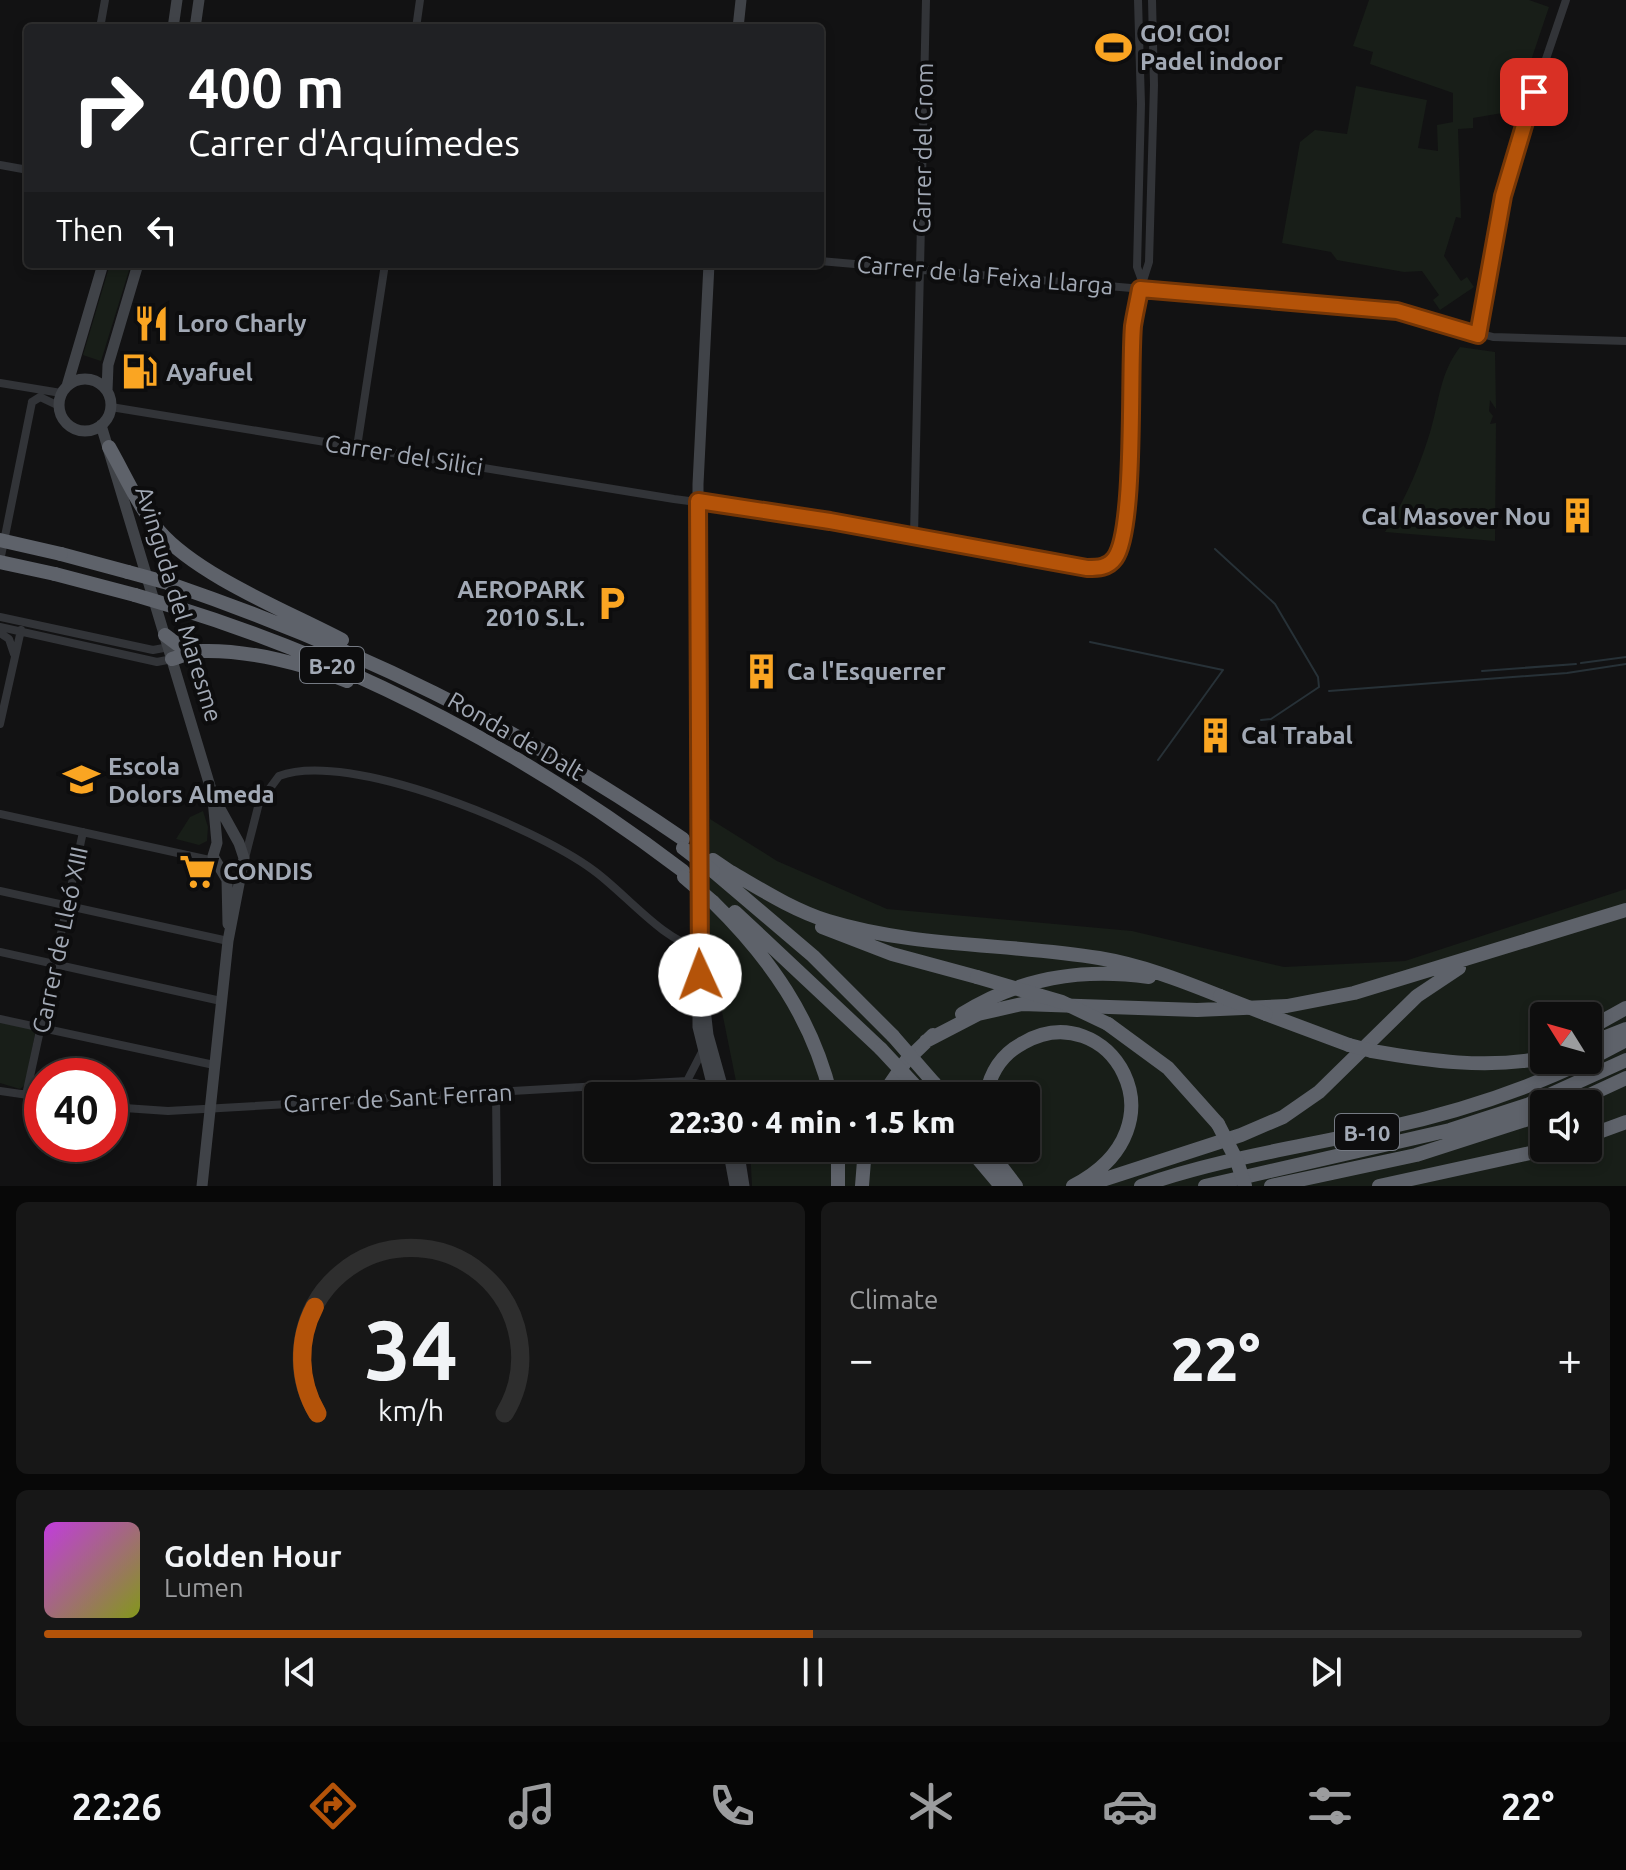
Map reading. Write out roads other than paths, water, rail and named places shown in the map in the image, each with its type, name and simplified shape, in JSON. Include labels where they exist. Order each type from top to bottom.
[{"type":"highway","points":[[109,447],[145,512],[183,553],[413,679]]},
{"type":"highway","name":"Ronda de Dalt","points":[[0,540],[168,583],[242,609],[413,679],[511,731],[611,794],[713,865]]},
{"type":"highway","name":"Ronda de Dalt","points":[[0,562],[175,607],[314,657],[482,739],[636,836],[796,966],[918,1082]]},
{"type":"highway","points":[[169,647],[287,663],[325,673],[482,739]]},
{"type":"highway","points":[[169,647],[201,650]]},
{"type":"highway","points":[[713,865],[791,906],[843,925],[912,938],[1101,958],[1153,970],[1372,1051],[1472,1063],[1530,1059]]},
{"type":"highway","name":"B-20","points":[[713,865],[813,956],[893,1036],[922,1082]]},
{"type":"highway","points":[[731,872],[789,910],[851,940],[1037,992],[1108,1024],[1168,1068],[1218,1124],[1237,1161],[1245,1186]]},
{"type":"highway","points":[[713,898],[754,945],[792,997],[813,1038],[827,1082]]},
{"type":"highway","points":[[926,1041],[978,1014],[1022,1004],[1197,1010],[1287,1006],[1354,993],[1626,910]]},
{"type":"highway","points":[[1084,1186],[1241,1135],[1283,1117],[1319,1092],[1417,996],[1456,970],[1515,945]]},
{"type":"highway","points":[[892,1082],[906,1061],[949,1023],[998,994],[1059,975],[1125,974],[1199,988]]},
{"type":"highway","points":[[1602,1021],[1626,1008]]},
{"type":"highway","points":[[1602,1038],[1626,1029]]},
{"type":"highway","points":[[991,1082],[995,1069],[1014,1048],[1028,1040],[1051,1034],[1075,1035],[1111,1055],[1131,1089],[1129,1130],[1106,1164],[1073,1186]]},
{"type":"highway","name":"B-10","points":[[1602,1053],[1626,1040]]},
{"type":"highway","points":[[1472,1063],[1530,1051]]},
{"type":"highway","name":"B-10","points":[[1205,1186],[1450,1130],[1527,1105],[1626,1060]]},
{"type":"highway","name":"B-10","points":[[1141,1186],[1263,1152],[1443,1113],[1555,1074]]},
{"type":"highway","points":[[1600,1090],[1626,1078]]},
{"type":"highway","points":[[1271,1186],[1452,1146],[1530,1119]]},
{"type":"highway","points":[[1602,1131],[1626,1122]]},
{"type":"highway","points":[[1379,1186],[1530,1153]]},
{"type":"highway","points":[[838,1162],[838,1186]]},
{"type":"highway","points":[[862,1186],[864,1162]]},
{"type":"highway","points":[[981,1162],[1001,1186]]},
{"type":"highway","points":[[998,1162],[1016,1186]]},
{"type":"highway","points":[[1007,1162],[1024,1186]]},
{"type":"main road","points":[[174,24],[177,0]]},
{"type":"main road","points":[[196,24],[199,0]]},
{"type":"main road","points":[[738,24],[741,0]]},
{"type":"main road","points":[[102,268],[59,406],[62,418],[74,429],[86,431],[101,425],[111,407],[107,391],[108,365],[137,268]]},
{"type":"main road","points":[[709,268],[698,501],[701,1001],[698,1027],[714,1082]]},
{"type":"main road","points":[[64,390],[88,379],[107,391]]},
{"type":"main road","name":"Avinguda del Maresme","points":[[101,425],[213,796]]},
{"type":"main road","points":[[202,1186],[228,941],[242,867],[242,849],[213,796]]},
{"type":"main road","points":[[213,796],[217,843],[214,861],[225,874],[228,941]]},
{"type":"main road","points":[[217,843],[233,836]]},
{"type":"main road","points":[[225,874],[233,875],[242,867]]},
{"type":"main road","points":[[701,1001],[716,1082]]},
{"type":"main road","points":[[731,1162],[735,1186]]},
{"type":"main road","points":[[740,1162],[744,1186]]},
{"type":"street","points":[[101,24],[105,0]]},
{"type":"street","points":[[417,24],[420,0]]},
{"type":"street","name":"Carrer del Crom","points":[[914,536],[926,0]]},
{"type":"street","points":[[1138,0],[1141,104],[1137,267],[1141,278]]},
{"type":"street","points":[[1140,289],[1141,278],[1149,262],[1152,0]]},
{"type":"street","points":[[1478,335],[1513,156],[1566,0]]},
{"type":"street","points":[[0,165],[24,169]]},
{"type":"street","name":"Carrer de la Feixa Llarga","points":[[824,261],[1397,311],[1478,335],[1529,340],[1626,341]]},
{"type":"street","points":[[357,447],[384,268]]},
{"type":"street","name":"Carrer del Silici","points":[[111,407],[1099,568],[1112,562],[1121,539],[1128,476],[1133,327],[1140,289]]},
{"type":"street","points":[[0,383],[64,390]]},
{"type":"street","points":[[20,387],[32,402]]},
{"type":"street","points":[[0,562],[32,402],[37,397],[47,398],[59,406]]},
{"type":"street","points":[[0,617],[153,650],[169,647]]},
{"type":"street","points":[[0,724],[23,622]]},
{"type":"street","points":[[0,630],[151,661],[169,647]]},
{"type":"street","points":[[0,630],[9,639],[15,655]]},
{"type":"street","points":[[242,867],[259,803],[272,782],[294,772],[367,778],[487,813],[560,849],[625,894],[675,941],[699,948]]},
{"type":"street","points":[[0,814],[214,861]]},
{"type":"street","points":[[233,836],[254,820]]},
{"type":"street","name":"Carrer de Lleó XIII","points":[[34,1058],[83,832]]},
{"type":"street","points":[[0,891],[228,941]]},
{"type":"street","points":[[0,952],[221,1001]]},
{"type":"street","points":[[0,1019],[214,1065]]},
{"type":"street","points":[[687,1081],[708,1035]]},
{"type":"street","name":"Carrer de Sant Ferran","points":[[128,1108],[168,1111],[690,1082]]},
{"type":"street","points":[[0,1091],[24,1095]]},
{"type":"street","points":[[496,1092],[497,1186]]},
{"type":"waterway","points":[[1215,549],[1275,604],[1318,677],[1319,687],[1271,719],[1261,720]]},
{"type":"waterway","points":[[1090,642],[1223,670],[1158,760]]},
{"type":"waterway","points":[[1581,663],[1626,657]]},
{"type":"waterway","points":[[1482,671],[1576,664]]},
{"type":"waterway","points":[[1329,691],[1567,673],[1626,664]]},
{"type":"place","name":"GO! GO! Padel indoor","points":[[1114,47]]},
{"type":"place","name":"Loro Charly","points":[[151,323]]},
{"type":"place","name":"Ayafuel","points":[[140,372]]},
{"type":"place","name":"Cal Masover Nou","points":[[1577,516]]},
{"type":"place","name":"AEROPARK 2010 S.L.","points":[[611,603]]},
{"type":"place","name":"Ca l'Esquerrer","points":[[761,671]]},
{"type":"place","name":"Cal Trabal","points":[[1215,735]]},
{"type":"place","name":"Escola Dolors Almeda","points":[[82,780]]},
{"type":"place","name":"CONDIS","points":[[197,871]]}]
